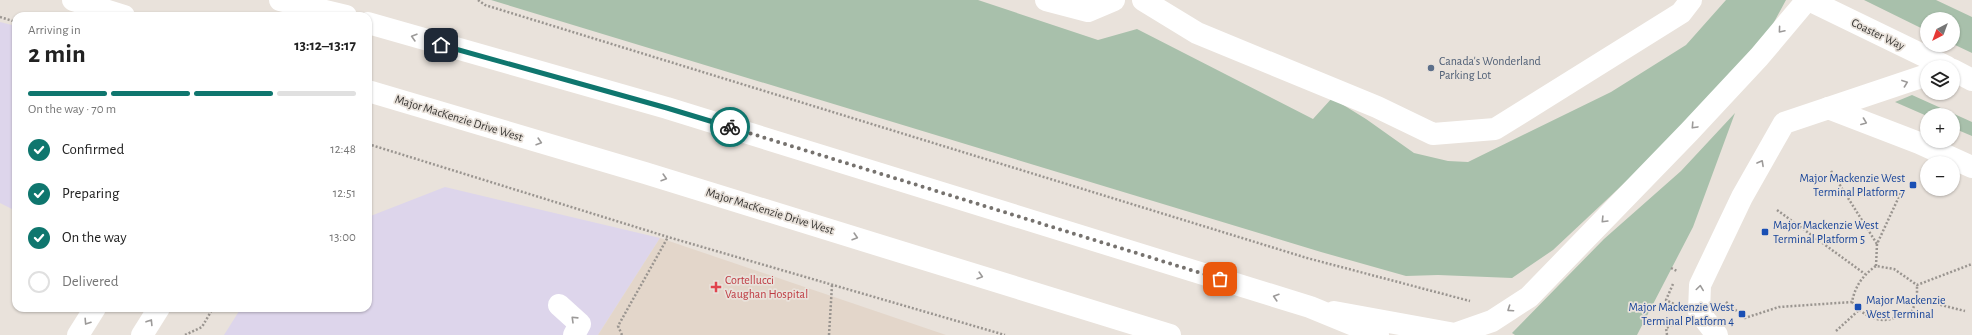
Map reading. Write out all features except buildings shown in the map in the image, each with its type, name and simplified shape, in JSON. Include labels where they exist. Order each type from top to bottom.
[{"type":"main road","points":[[73,0],[111,12]]},
{"type":"main road","points":[[1046,0],[1088,11],[1114,0]]},
{"type":"main road","points":[[1143,0],[1197,33],[1377,108],[1433,134],[1495,129],[1681,13],[1691,0]]},
{"type":"main road","points":[[1310,307],[1455,334],[1492,321],[1529,297],[1689,132],[1759,57],[1808,0]]},
{"type":"main road","name":"Coaster Way","points":[[1808,0],[1932,60]]},
{"type":"main road","points":[[283,4],[345,12]]},
{"type":"main road","points":[[372,24],[667,108],[1310,307],[1378,335]]},
{"type":"main road","points":[[1960,74],[1972,80]]},
{"type":"main road","points":[[1717,335],[1699,312],[1700,285],[1742,197],[1784,123],[1920,77]]},
{"type":"main road","name":"Major MacKenzie Drive West","points":[[372,92],[645,172],[1170,335]]},
{"type":"main road","points":[[1828,108],[1919,143],[1972,167]]},
{"type":"main road","points":[[559,304],[580,324],[574,335]]},
{"type":"main road","points":[[78,335],[93,312]]},
{"type":"main road","points":[[142,335],[156,312]]},
{"type":"path","points":[[478,0],[493,7],[1307,258],[1472,301]]},
{"type":"path","points":[[0,17],[12,21]]},
{"type":"path","points":[[372,145],[668,237],[1006,335]]},
{"type":"path","points":[[1831,171],[1877,244]]},
{"type":"path","points":[[1876,266],[1877,244],[1903,188]]},
{"type":"path","points":[[1777,210],[1865,274]]},
{"type":"path","points":[[622,335],[618,326],[668,237]]},
{"type":"path","points":[[1917,285],[1972,264]]},
{"type":"path","points":[[1852,302],[1854,291],[1865,274],[1876,266],[1894,269],[1917,285]]},
{"type":"path","points":[[1671,268],[1679,272]]},
{"type":"path","points":[[829,335],[832,285]]},
{"type":"path","points":[[1852,302],[1859,310],[1872,319],[1892,320],[1912,311],[1917,299],[1917,285]]},
{"type":"path","points":[[1917,299],[1965,311]]},
{"type":"path","points":[[1699,312],[1726,302],[1745,318],[1779,307],[1852,302]]},
{"type":"path","points":[[1836,331],[1859,310]]},
{"type":"path","points":[[185,335],[202,327],[211,312]]},
{"type":"shaded area","points":[[0,22],[12,25],[12,209],[0,203]]},
{"type":"shaded area","points":[[445,187],[660,238],[598,335],[224,335],[238,312],[372,312],[372,215]]},
{"type":"shaded area","name":"Cortellucci Vaughan Hospital","points":[[660,238],[946,335],[598,335]]},
{"type":"green space","points":[[491,0],[978,0],[1098,40],[1137,29],[1313,119],[1332,98],[1366,119],[1414,153],[1448,161],[1468,162],[1611,92],[1686,45],[1726,0],[1786,0],[1773,24],[1726,81],[1633,175],[1553,250],[1512,278],[1438,275],[1406,276],[1321,252]]},
{"type":"green space","points":[[1864,0],[1936,0],[1972,17],[1972,53],[1960,47],[1960,12],[1920,12],[1920,28]]},
{"type":"green space","points":[[1912,95],[1920,100],[1941,108],[1920,108],[1920,113],[1895,102]]},
{"type":"green space","points":[[1735,113],[1693,227],[1637,335],[1515,335],[1512,333],[1604,239],[1681,171]]},
{"type":"green space","points":[[1960,117],[1972,122],[1972,136],[1960,131]]},
{"type":"way so far","points":[[730,127],[1220,279]]},
{"type":"place","name":"Canada's Wonderland Parking Lot","points":[[1431,68]]},
{"type":"place","name":"Major Mackenzie West Terminal Platform 7","points":[[1913,185]]},
{"type":"place","name":"Major Mackenzie West Terminal Platform 5","points":[[1765,232]]},
{"type":"place","name":"Cortellucci Vaughan Hospital","points":[[716,287]]},
{"type":"place","name":"Major Mackenzie West Terminal","points":[[1858,307]]},
{"type":"place","name":"Major Mackenzie West Terminal Platform 4","points":[[1742,314]]},
{"type":"route","points":[[441,45],[730,127]]}]
